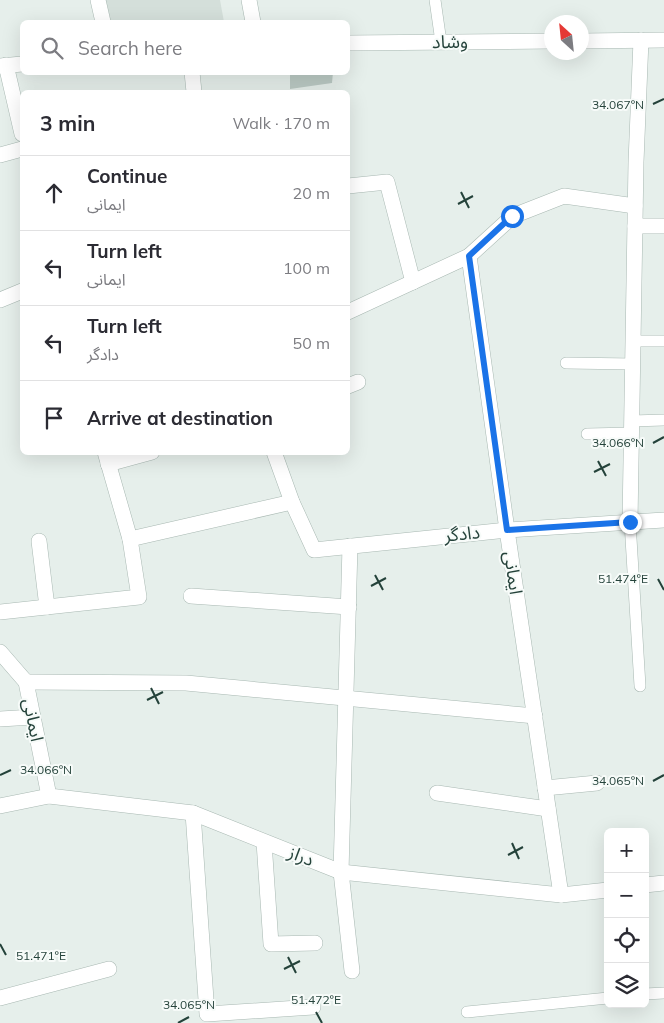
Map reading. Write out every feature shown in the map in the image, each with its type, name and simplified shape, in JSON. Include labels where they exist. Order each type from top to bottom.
[{"type":"street","points":[[98,0],[103,20]]},
{"type":"street","points":[[249,0],[253,20]]},
{"type":"street","points":[[589,40],[664,40]]},
{"type":"street","points":[[630,522],[635,206],[641,40]]},
{"type":"street","name":"وشاد","points":[[350,43],[544,41]]},
{"type":"street","points":[[20,64],[3,65],[20,127]]},
{"type":"street","points":[[192,75],[194,90]]},
{"type":"street","points":[[0,155],[20,150]]},
{"type":"street","points":[[350,186],[387,182],[412,282]]},
{"type":"street","points":[[350,311],[469,256],[512,216],[564,196],[635,206]]},
{"type":"street","points":[[635,226],[664,226]]},
{"type":"street","name":"ایمانی","points":[[469,256],[561,896]]},
{"type":"street","points":[[0,300],[20,292]]},
{"type":"street","points":[[0,612],[139,597],[130,539],[107,458],[130,455]]},
{"type":"street","points":[[130,539],[292,502],[275,455]]},
{"type":"street","name":"دادگر","points":[[292,502],[314,550],[507,530],[664,520]]},
{"type":"street","points":[[39,541],[47,607]]},
{"type":"street","points":[[350,546],[342,872],[352,972]]},
{"type":"street","points":[[191,596],[349,607]]},
{"type":"street","name":"ایمانی","points":[[0,652],[26,682],[48,796]]},
{"type":"street","points":[[26,682],[186,683],[535,716]]},
{"type":"street","points":[[0,719],[33,717]]},
{"type":"street","points":[[545,788],[597,783]]},
{"type":"street","points":[[437,793],[548,809]]},
{"type":"street","name":"دراز","points":[[0,806],[48,796],[193,813],[342,872],[561,896],[604,891]]},
{"type":"street","points":[[193,813],[207,1014],[313,1007]]},
{"type":"street","points":[[264,842],[271,944],[315,943]]},
{"type":"street","points":[[649,885],[664,883]]},
{"type":"street","points":[[0,998],[110,970]]},
{"type":"lane","points":[[435,0],[441,42]]},
{"type":"lane","points":[[633,341],[664,341]]},
{"type":"lane","points":[[566,363],[633,364]]},
{"type":"lane","points":[[586,434],[664,420]]},
{"type":"lane","points":[[630,522],[640,686]]},
{"type":"lane","points":[[649,994],[664,992]]},
{"type":"lane","points":[[467,1012],[604,998]]},
{"type":"shaded area","points":[[101,0],[220,0],[224,20],[105,20]]},
{"type":"building","points":[[290,75],[333,75],[332,83],[290,89]]},
{"type":"route","points":[[512,216],[469,256],[507,530],[630,522]]}]
